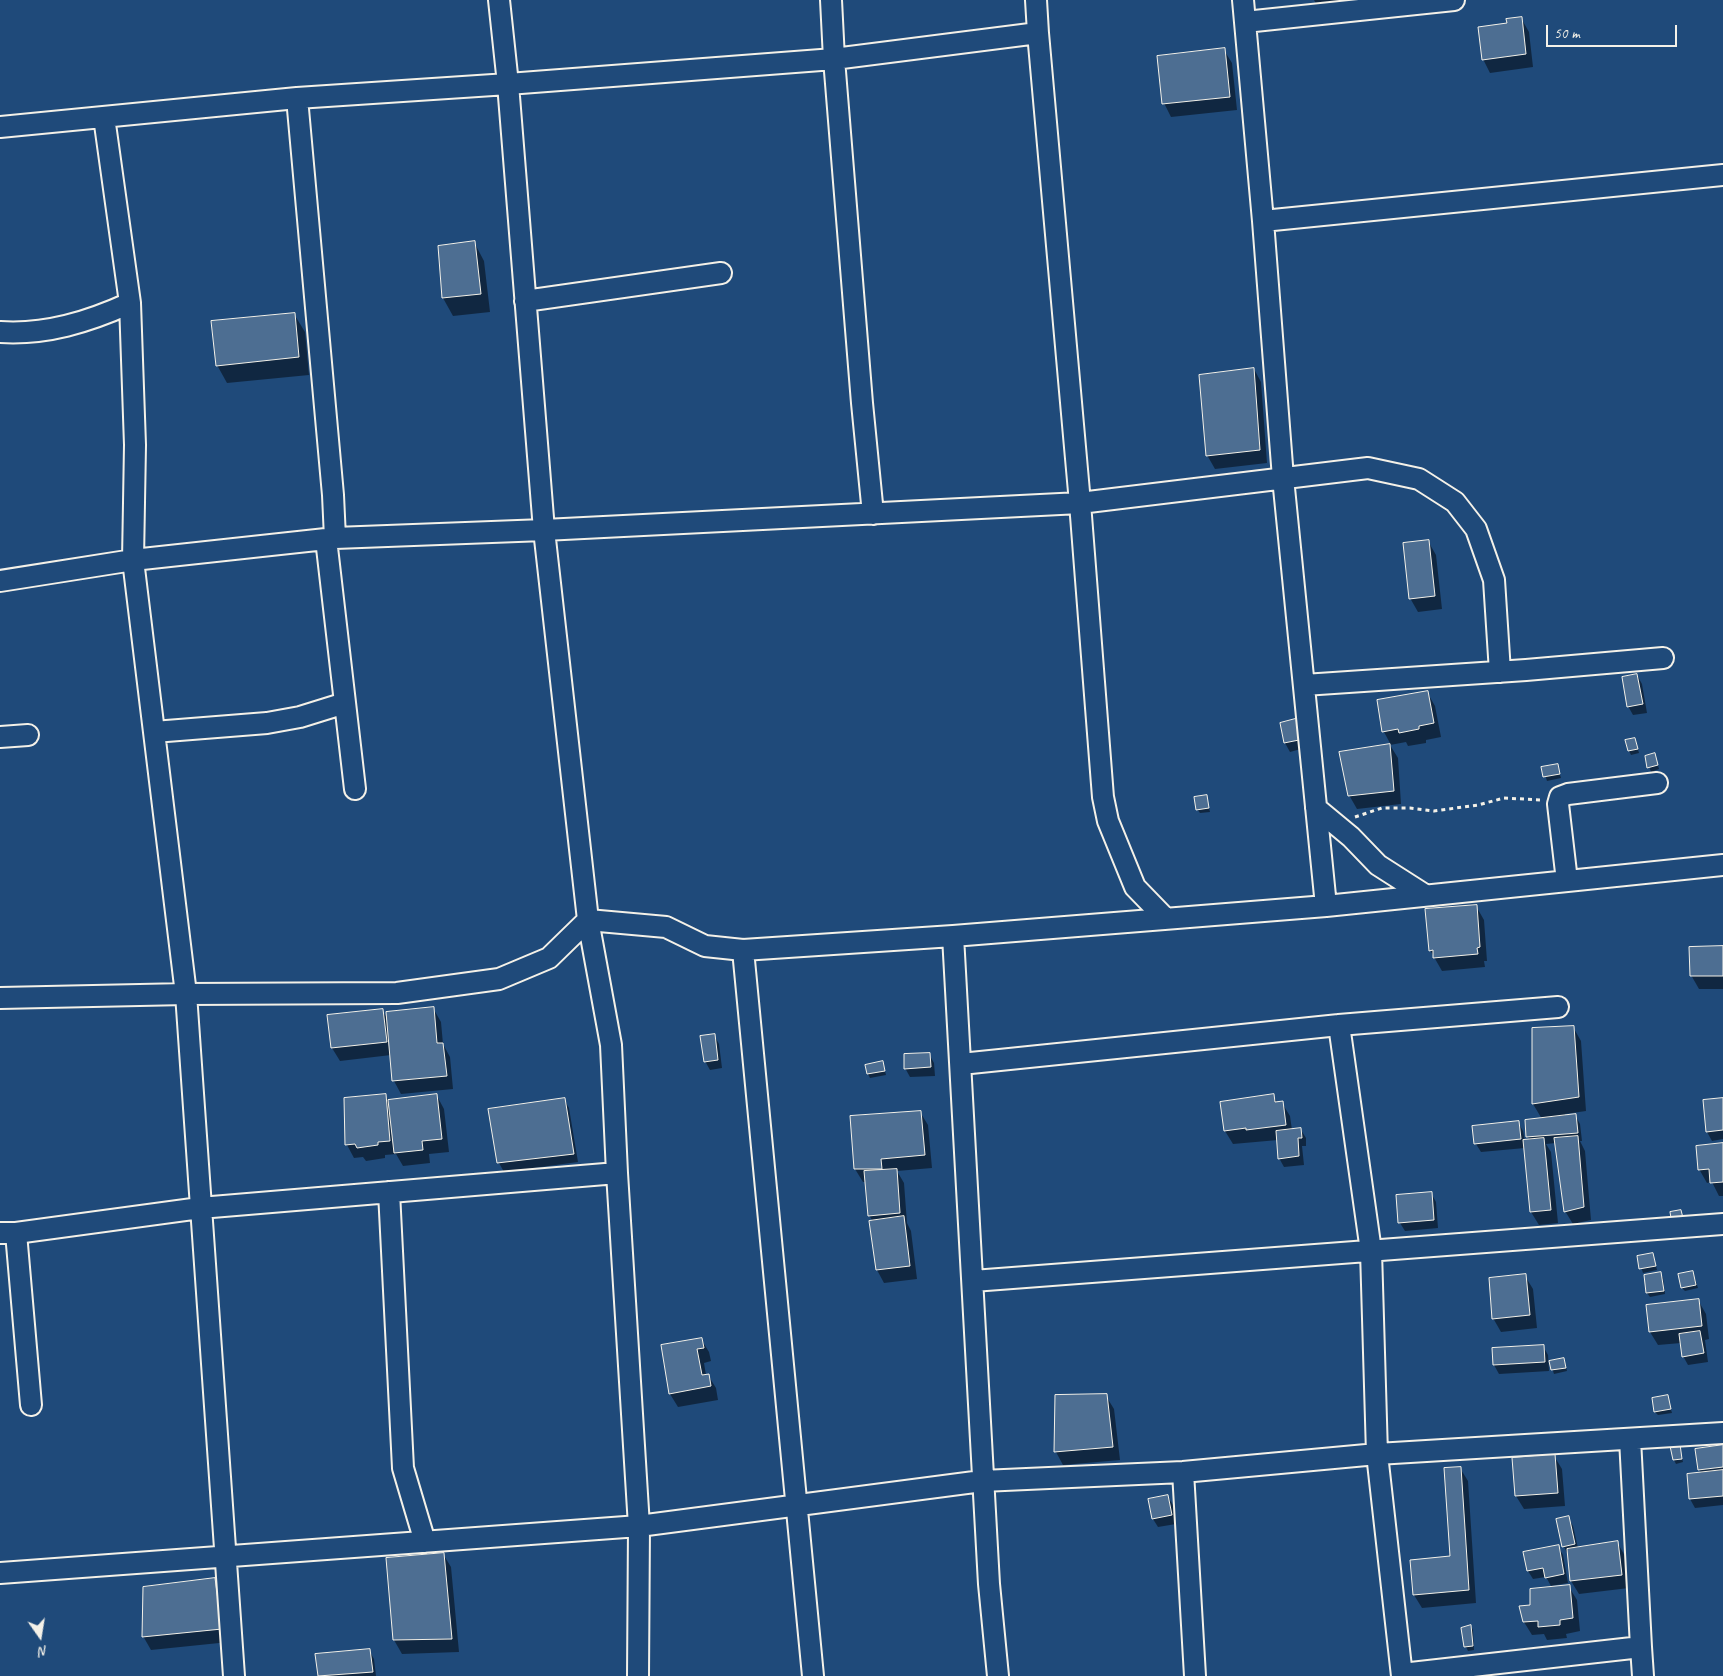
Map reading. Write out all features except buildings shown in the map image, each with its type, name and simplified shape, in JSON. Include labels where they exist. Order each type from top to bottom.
[{"type":"street","points":[[499,0],[508,84],[544,530],[588,920],[611,1045],[639,1526],[638,1676]]},
{"type":"street","points":[[831,0],[861,394],[873,514]]},
{"type":"street","points":[[1036,0],[1080,503],[1103,797],[1108,821],[1135,887],[1166,919]]},
{"type":"street","points":[[1243,0],[1283,478],[1326,906]]},
{"type":"street","points":[[1245,22],[1454,0]]},
{"type":"street","points":[[0,127],[297,98],[834,59],[1038,33]]},
{"type":"street","points":[[297,98],[332,485],[330,539],[354,788]]},
{"type":"street","points":[[104,117],[130,303],[135,444],[133,560],[186,994],[234,1676]]},
{"type":"street","points":[[1263,222],[1723,175]]},
{"type":"street","points":[[526,301],[721,273]]},
{"type":"street","points":[[0,332],[48,331],[99,317],[130,303]]},
{"type":"street","points":[[0,581],[133,560],[330,539],[1080,503],[1368,468],[1419,479],[1455,502],[1476,528],[1494,580],[1500,672]]},
{"type":"street","points":[[1304,685],[1500,672],[1663,658]]},
{"type":"street","points":[[154,732],[267,722],[300,717],[345,703]]},
{"type":"street","points":[[0,737],[28,735]]},
{"type":"street","points":[[1567,881],[1558,804],[1560,797],[1568,794],[1656,783]]},
{"type":"street","points":[[1316,808],[1351,837],[1378,865],[1425,895]]},
{"type":"street","points":[[0,998],[186,994],[397,994],[499,979],[549,958],[588,920],[666,927],[705,946],[743,950],[953,936],[1326,906],[1723,865]]},
{"type":"street","points":[[953,936],[988,1584],[998,1676]]},
{"type":"street","points":[[743,950],[813,1676]]},
{"type":"street","points":[[961,1064],[1339,1025],[1558,1007]]},
{"type":"street","points":[[1339,1025],[1371,1251],[1377,1454],[1402,1675],[1640,1647]]},
{"type":"street","points":[[31,1405],[8,1233],[200,1208],[617,1173]]},
{"type":"street","points":[[389,1192],[403,1468],[424,1542]]},
{"type":"street","points":[[973,1280],[1723,1224]]},
{"type":"street","points":[[0,1573],[639,1526],[982,1481],[1183,1472],[1377,1454],[1723,1433]]},
{"type":"street","points":[[1630,1439],[1643,1676]]},
{"type":"street","points":[[1183,1472],[1195,1676]]},
{"type":"path","points":[[1336,824],[1382,808],[1410,808],[1434,811],[1478,805],[1504,798],[1535,798],[1558,804]]}]
